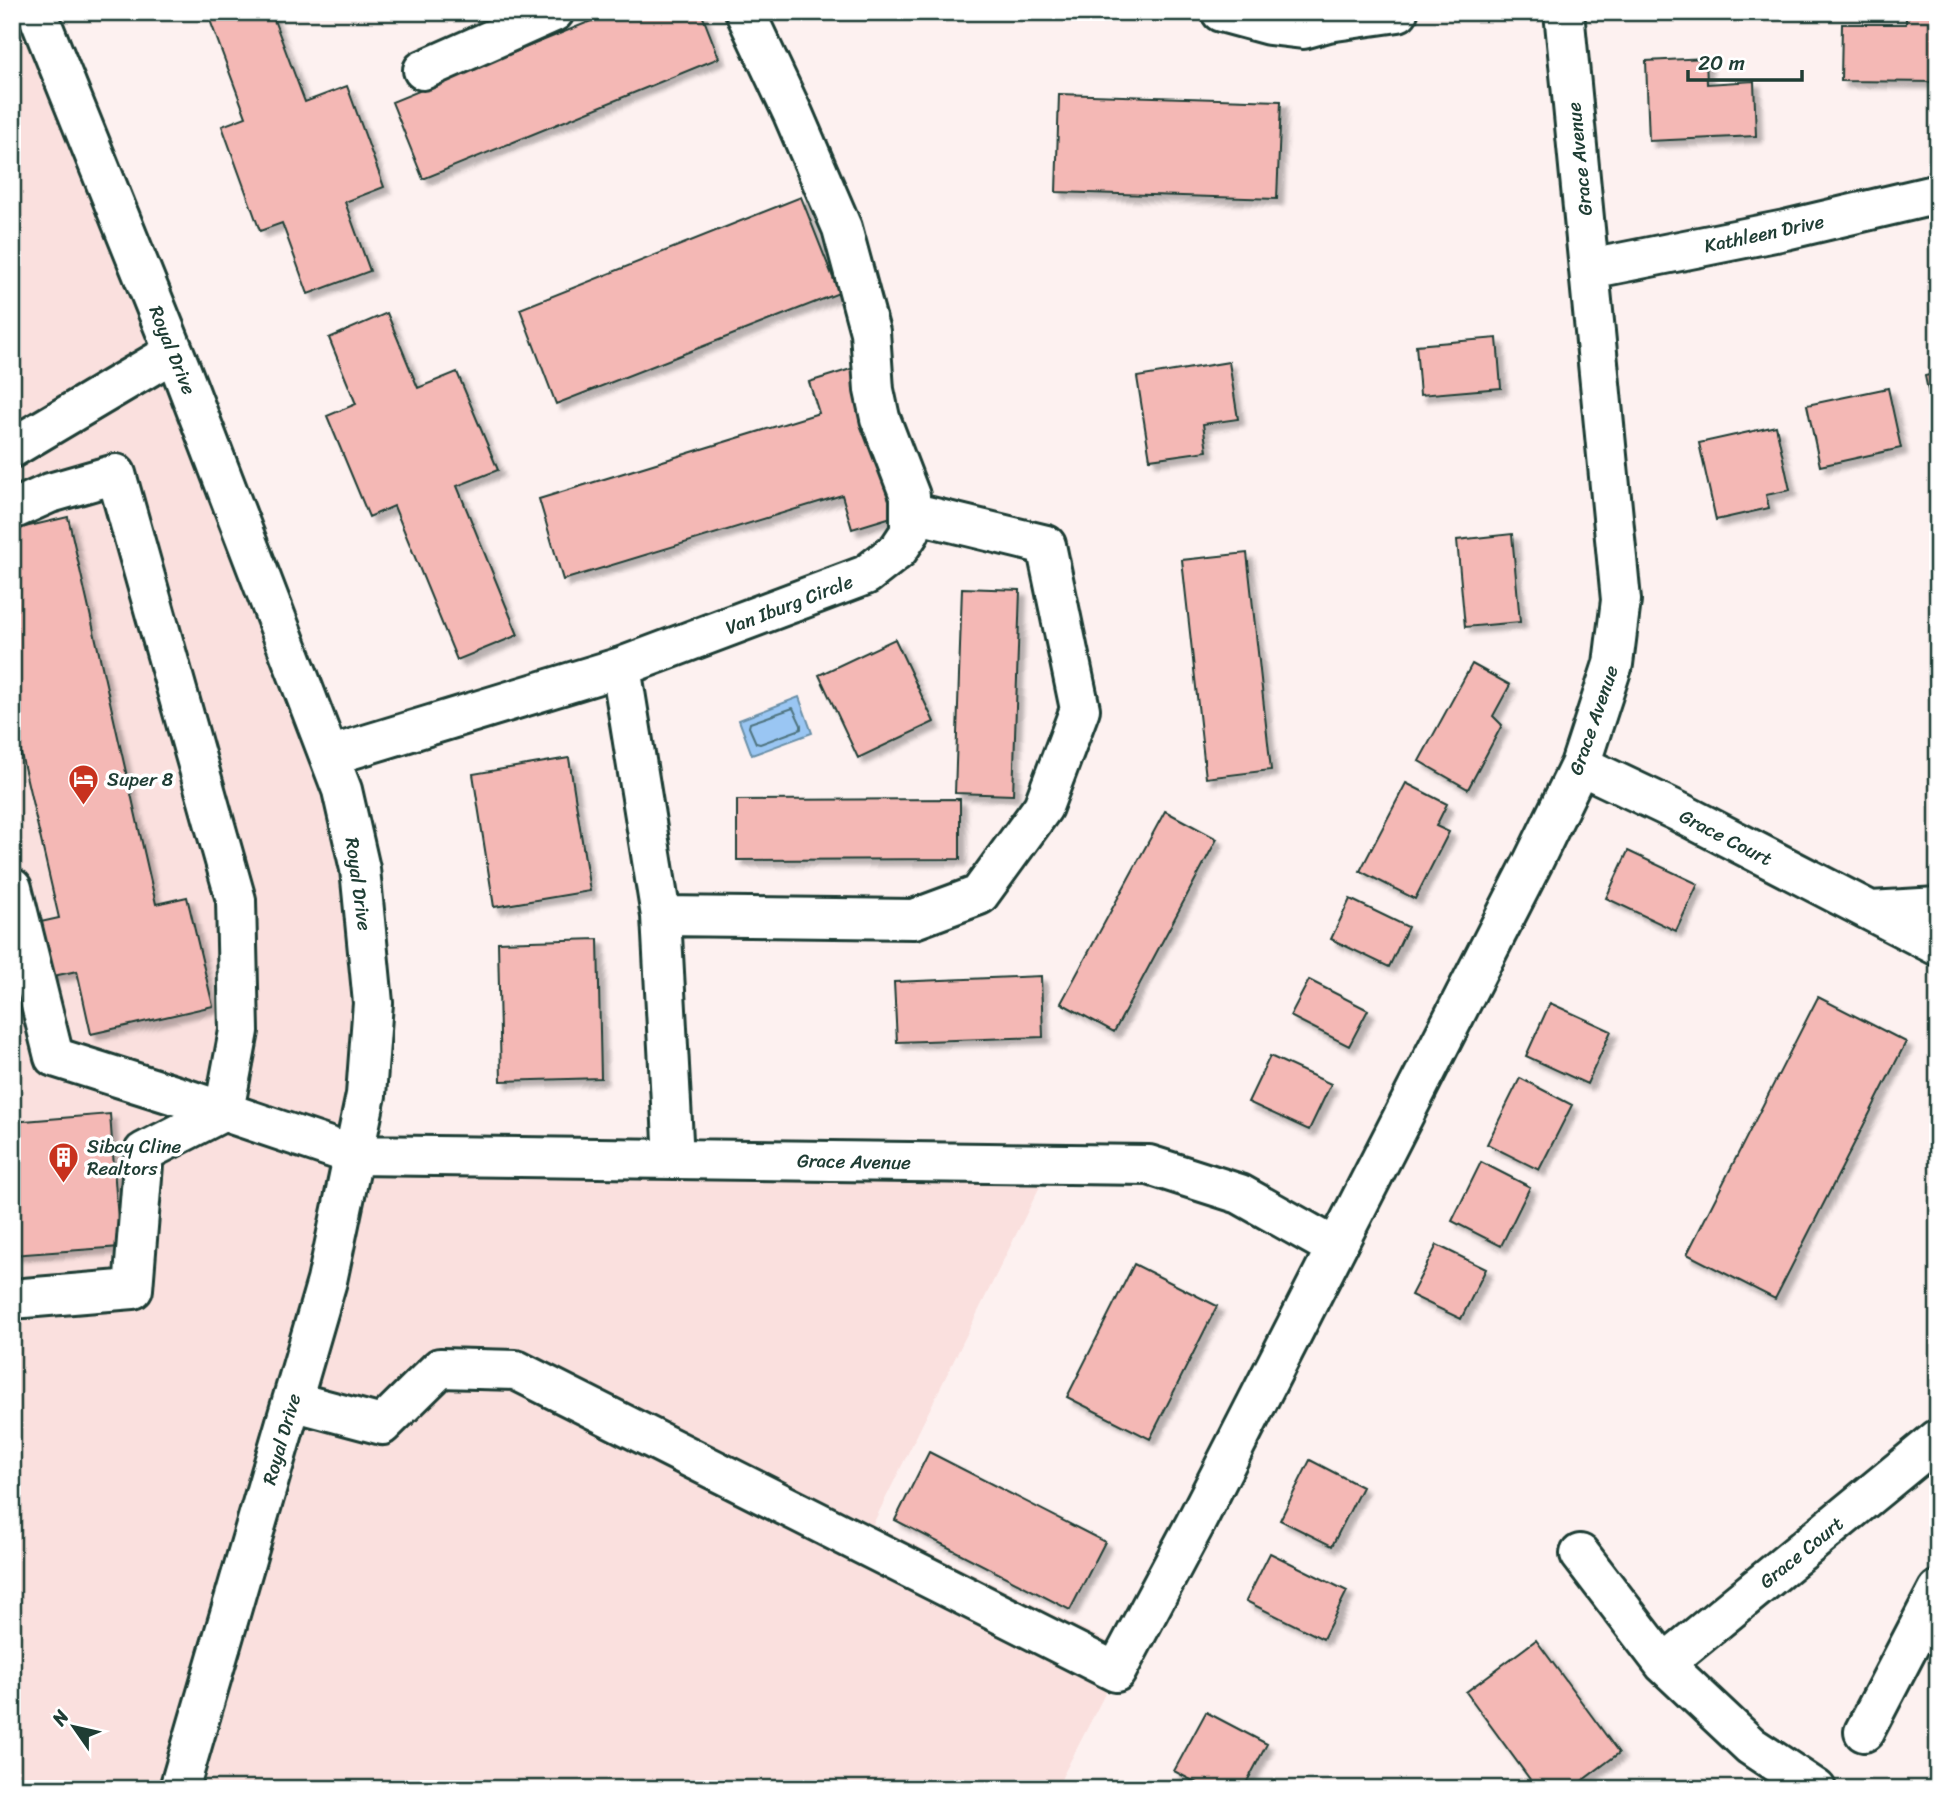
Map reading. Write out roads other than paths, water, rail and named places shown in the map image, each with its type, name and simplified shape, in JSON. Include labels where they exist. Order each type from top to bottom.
[{"type":"street","name":"Royal Drive","points":[[37,12],[174,352],[342,790],[360,869],[373,1003],[366,1095],[327,1281],[179,1789]]},
{"type":"street","points":[[423,70],[554,12]]},
{"type":"street","name":"Van Iburg Circle","points":[[329,756],[621,667],[866,575],[898,550],[910,532],[910,496],[880,418],[874,390],[870,332],[842,228],[793,114],[744,12]]},
{"type":"street","points":[[1221,12],[1269,26],[1303,29],[1328,22],[1398,12]]},
{"type":"street","name":"Grace Avenue","points":[[292,1401],[382,1425],[440,1367],[516,1370],[1115,1672],[1195,1524],[1580,765],[1613,664],[1621,600],[1564,12]]},
{"type":"street","name":"Kathleen Drive","points":[[1590,269],[1785,230],[1938,194]]},
{"type":"street","points":[[12,448],[174,352]]},
{"type":"street","points":[[12,510],[50,493],[116,474],[236,900],[239,1031],[224,1111],[144,1152],[133,1289],[12,1299]]},
{"type":"street","points":[[660,916],[914,919],[979,895],[1043,807],[1080,709],[1046,545],[910,512]]},
{"type":"street","points":[[621,667],[660,916],[674,1159]]},
{"type":"street","name":"Grace Court","points":[[1580,765],[1938,947]]},
{"type":"street","name":"Grace Avenue","points":[[12,888],[54,1057],[353,1155],[1149,1165],[1240,1194],[1336,1248]]},
{"type":"street","points":[[1871,911],[1938,907]]},
{"type":"street","name":"Grace Court","points":[[1664,1664],[1938,1439]]},
{"type":"street","points":[[1580,1554],[1664,1664],[1751,1746],[1816,1789]]},
{"type":"street","points":[[1864,1732],[1938,1590]]},
{"type":"water","points":[[799,697],[812,733],[752,755],[739,720]]},
{"type":"place","name":"Super 8","points":[[84,806]]},
{"type":"place","name":"Sibcy Cline Realtors","points":[[64,1184]]}]
